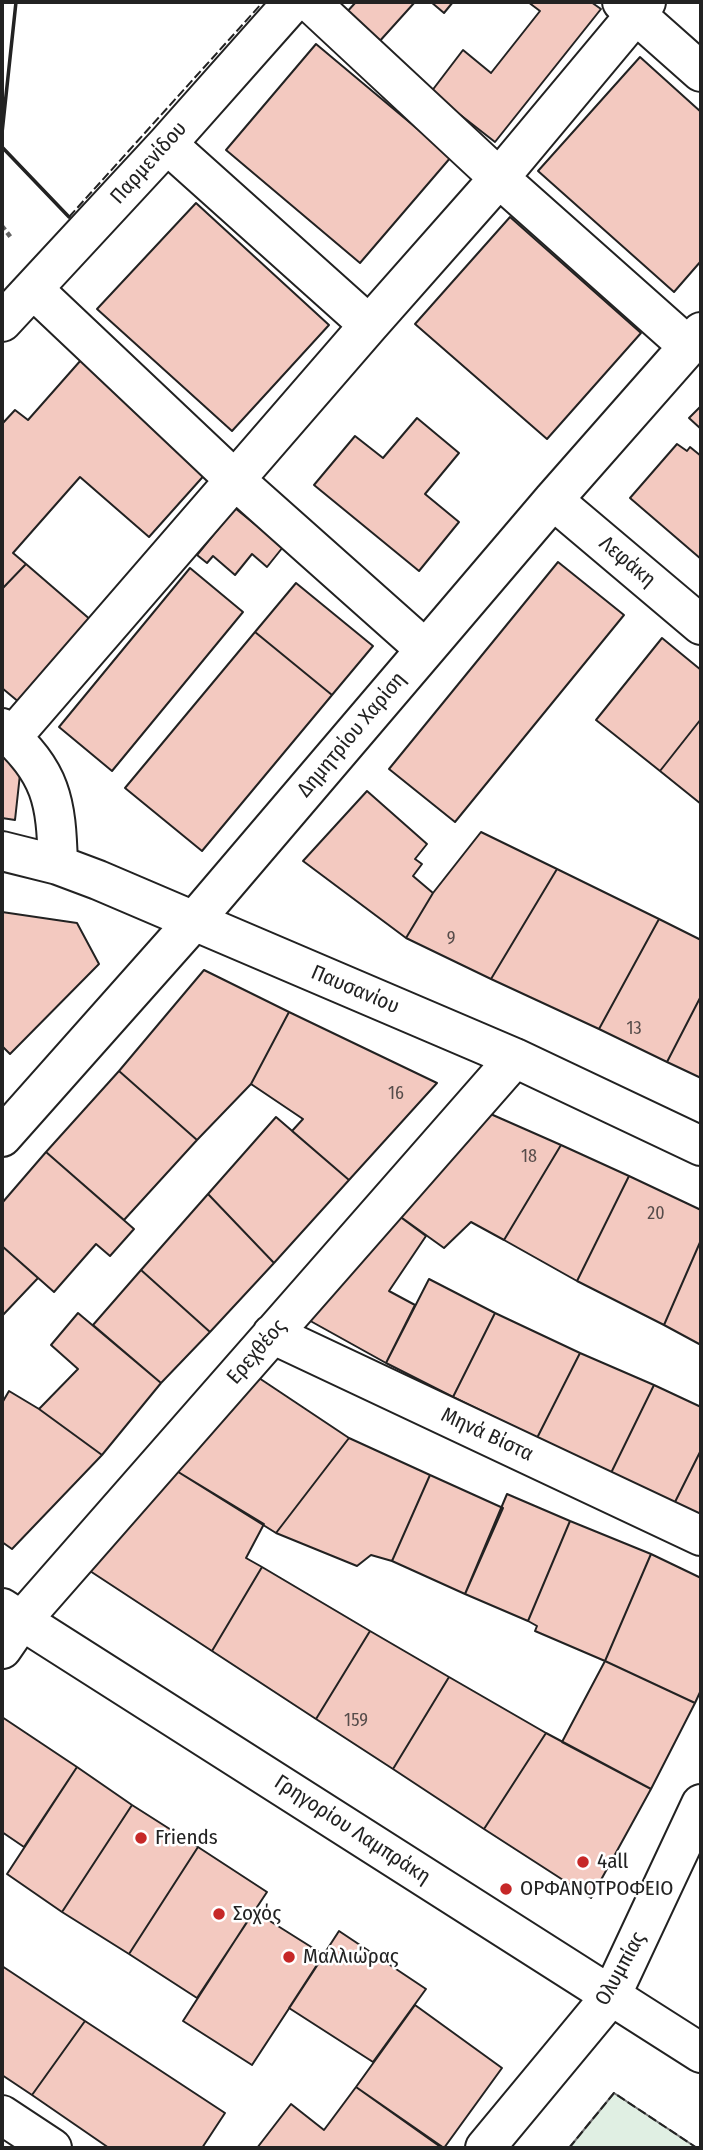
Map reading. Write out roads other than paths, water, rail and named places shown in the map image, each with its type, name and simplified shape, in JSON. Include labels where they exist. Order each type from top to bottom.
[{"type":"street","name":"Παρμενίδου","points":[[2,321],[167,144],[293,2]]},
{"type":"street","points":[[310,2],[499,178],[695,339]]},
{"type":"street","points":[[58,865],[55,808],[51,792],[32,758],[7,733],[499,178],[635,6],[701,72]]},
{"type":"street","points":[[167,144],[369,325]]},
{"type":"street","points":[[33,289],[234,479],[425,649]]},
{"type":"street","name":"Δημητρίου Χαρίση","points":[[2,1138],[194,921],[553,500],[695,339]]},
{"type":"street","name":"Λεφάκη","points":[[553,500],[701,625]]},
{"type":"street","name":"Παυσανίου","points":[[2,851],[58,865],[194,921],[514,1058],[701,1146]]},
{"type":"street","name":"Ερεχθέος","points":[[9,1625],[272,1334],[514,1058]]},
{"type":"street","name":"Μηνά Βίστα","points":[[272,1334],[701,1536]]},
{"type":"street","name":"Γρηγορίου Λαμπράκη","points":[[9,1625],[701,2053]]},
{"type":"street","name":"Ολυμπίας","points":[[485,2148],[611,1996],[696,1827]]},
{"type":"street","points":[[2,2115],[52,2148]]},
{"type":"place","name":"Friends","points":[[141,1838]]},
{"type":"place","name":"4all","points":[[583,1862]]},
{"type":"place","name":"ΟΡΦΑΝΟΤΡΟΦΕΙΟ","points":[[506,1889]]},
{"type":"place","name":"Σοχός","points":[[219,1914]]},
{"type":"place","name":"Μαλλιώρας","points":[[289,1957]]}]
